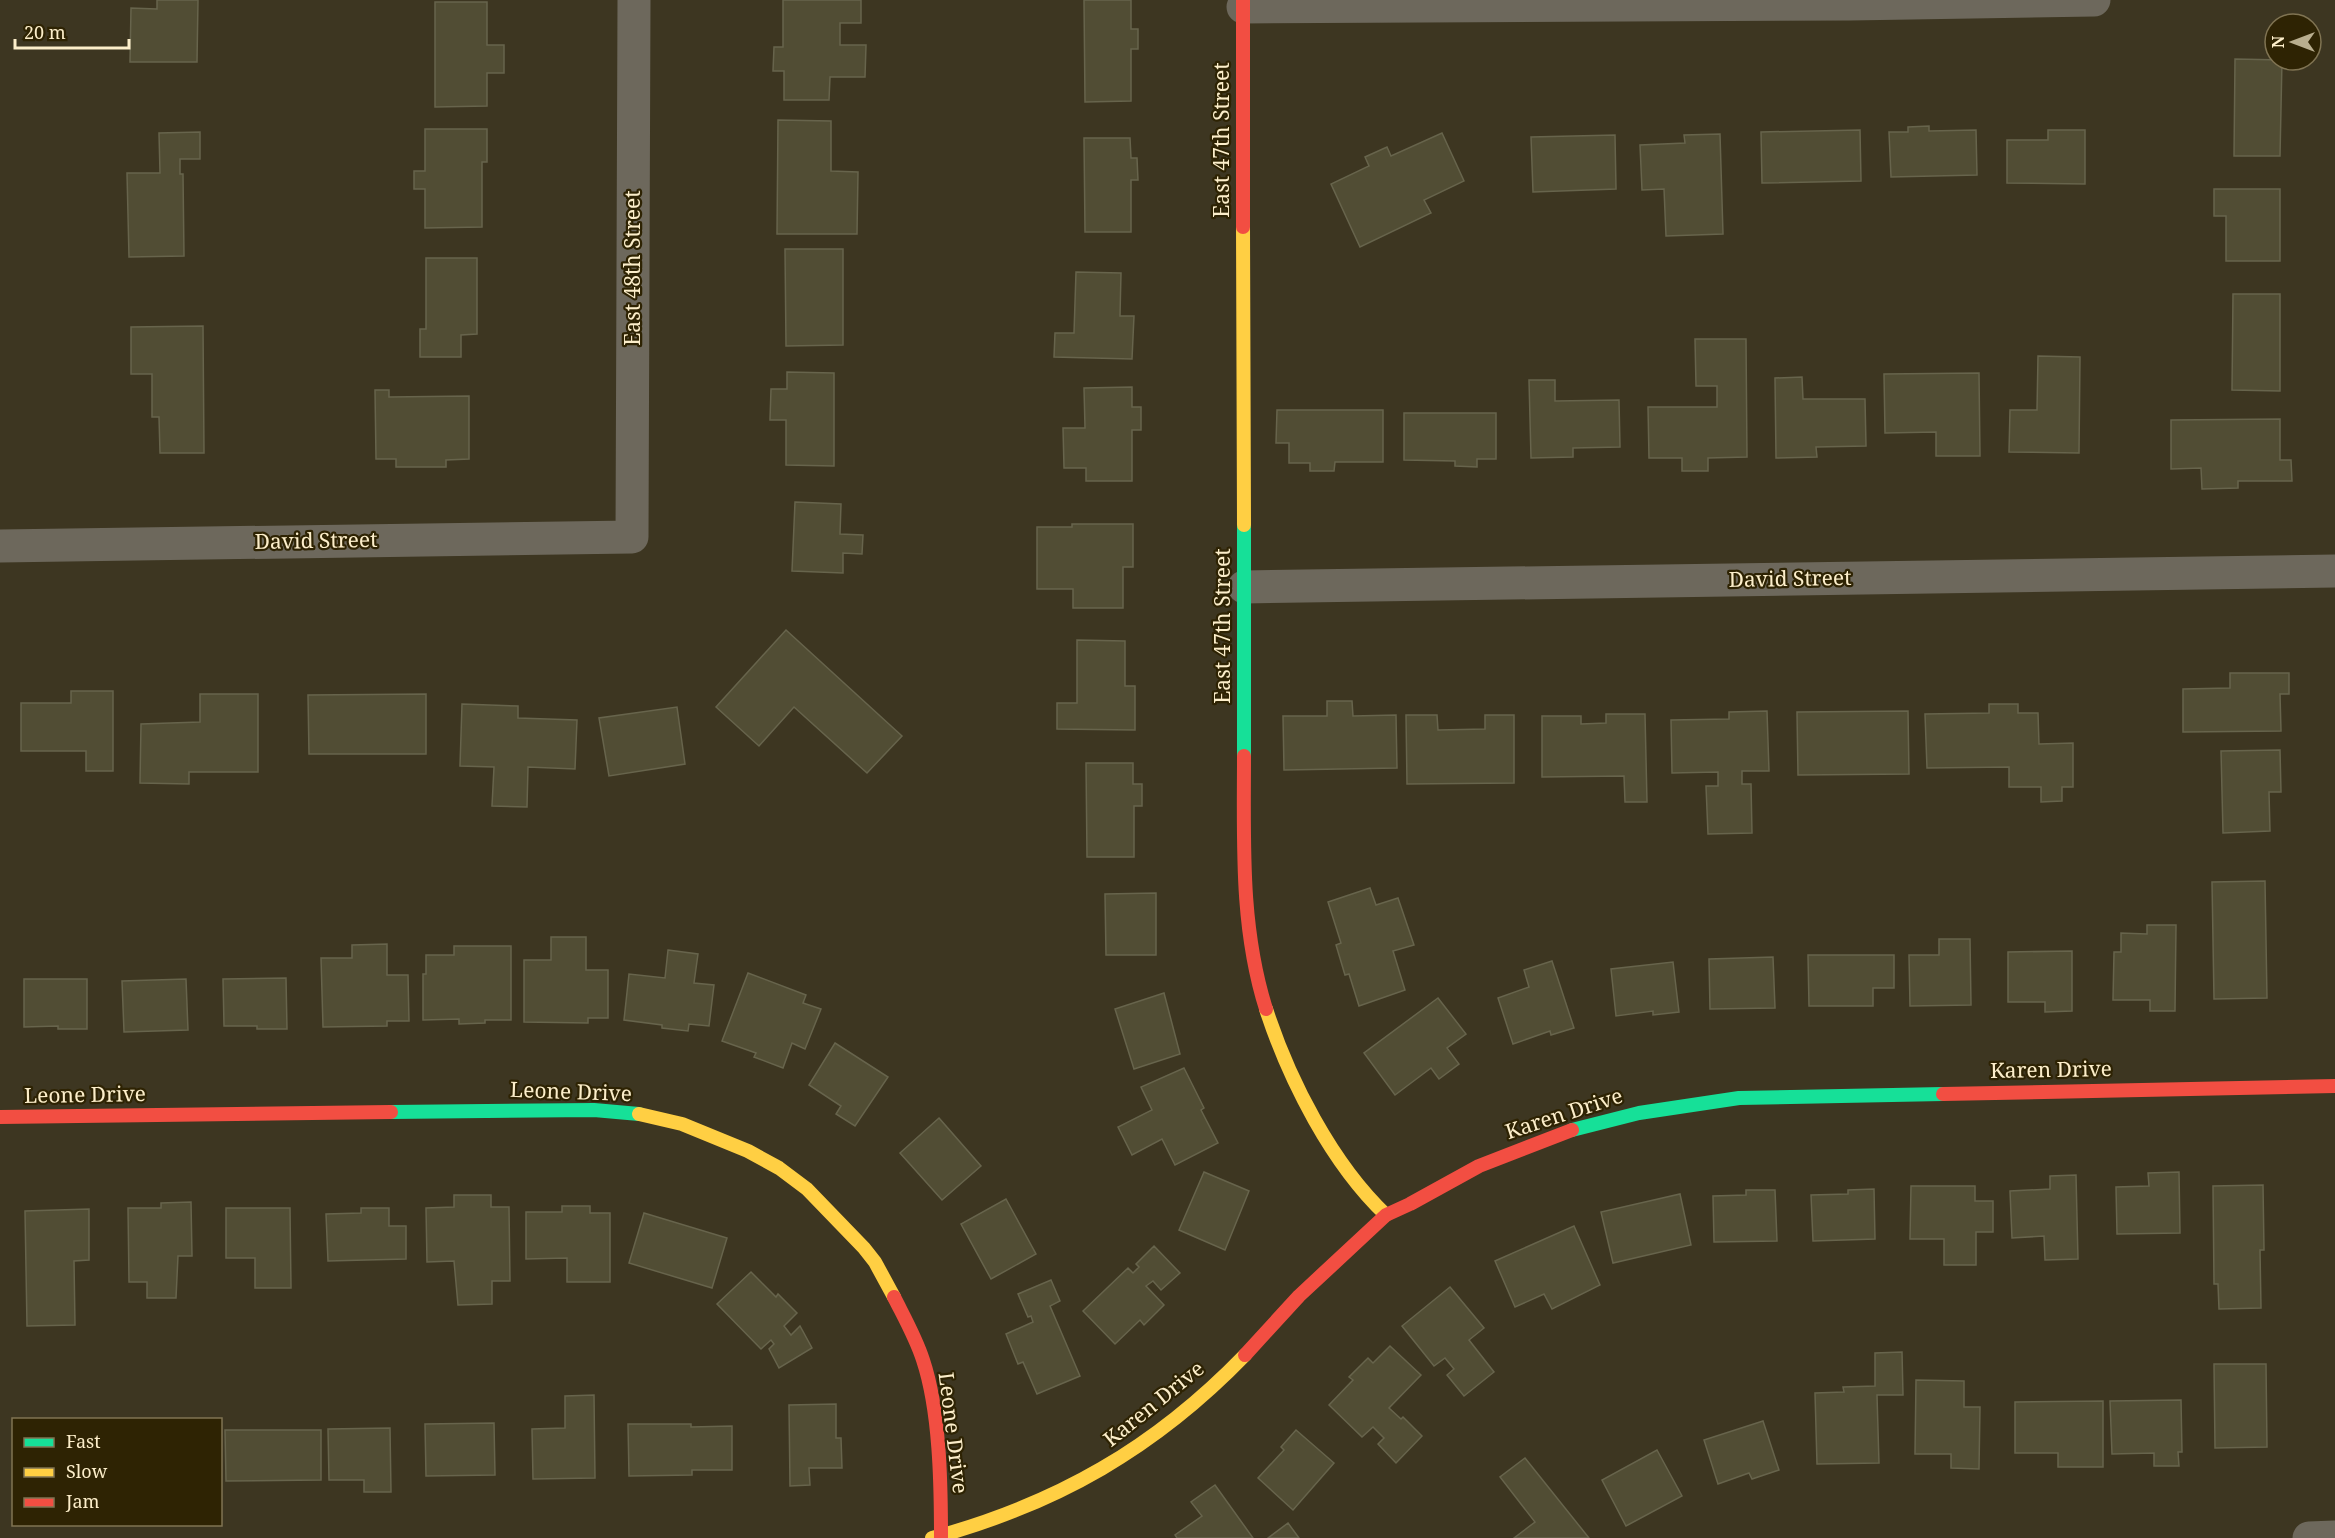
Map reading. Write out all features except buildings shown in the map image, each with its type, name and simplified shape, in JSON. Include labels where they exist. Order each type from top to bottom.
[{"type":"street","name":"East 48th Street","points":[[632,537],[634,0]]},
{"type":"street","points":[[1242,4],[1838,4],[2094,0]]},
{"type":"street","name":"East 47th Street","points":[[1242,4],[1244,876],[1247,911],[1263,1000],[1280,1052],[1305,1101],[1341,1162],[1375,1205],[1386,1215]]},
{"type":"street","name":"David Street","points":[[0,546],[632,537]]},
{"type":"street","name":"David Street","points":[[1244,587],[2335,571]]},
{"type":"street","name":"Karen Drive","points":[[938,1537],[1004,1516],[1049,1498],[1092,1477],[1124,1457],[1210,1389],[1262,1337],[1286,1309],[1386,1215],[1403,1208],[1464,1173],[1530,1144],[1599,1121],[1685,1103],[1773,1096],[2335,1086]]},
{"type":"street","name":"Leone Drive","points":[[0,1117],[594,1110],[648,1115],[682,1124],[748,1151],[779,1168],[807,1189],[847,1229],[875,1262],[917,1343],[931,1395],[938,1458],[938,1537]]},
{"type":"street","points":[[2309,1538],[2335,1537]]},
{"type":"traffic: fast","points":[[1244,525],[1244,756]]},
{"type":"traffic: fast","points":[[1572,1130],[1639,1113],[1739,1098],[1943,1094]]},
{"type":"traffic: fast","points":[[391,1112],[594,1110],[639,1114]]},
{"type":"traffic: slow","points":[[1243,227],[1244,525]]},
{"type":"traffic: slow","points":[[1266,1009],[1287,1064],[1314,1120],[1348,1171],[1386,1215]]},
{"type":"traffic: slow","points":[[639,1114],[682,1124],[748,1151],[779,1168],[807,1189],[864,1248],[875,1262],[894,1297]]},
{"type":"traffic: slow","points":[[932,1538],[1021,1508],[1102,1469],[1176,1418],[1245,1355]]},
{"type":"traffic: jam","points":[[1243,0],[1243,227]]},
{"type":"traffic: jam","points":[[1244,756],[1245,884],[1252,947],[1266,1009]]},
{"type":"traffic: jam","points":[[1943,1094],[2335,1086]]},
{"type":"traffic: jam","points":[[0,1117],[391,1112]]},
{"type":"traffic: jam","points":[[1245,1355],[1299,1296],[1386,1215],[1479,1166],[1572,1130]]},
{"type":"traffic: jam","points":[[894,1297],[910,1328],[929,1380],[940,1471],[941,1538]]}]
